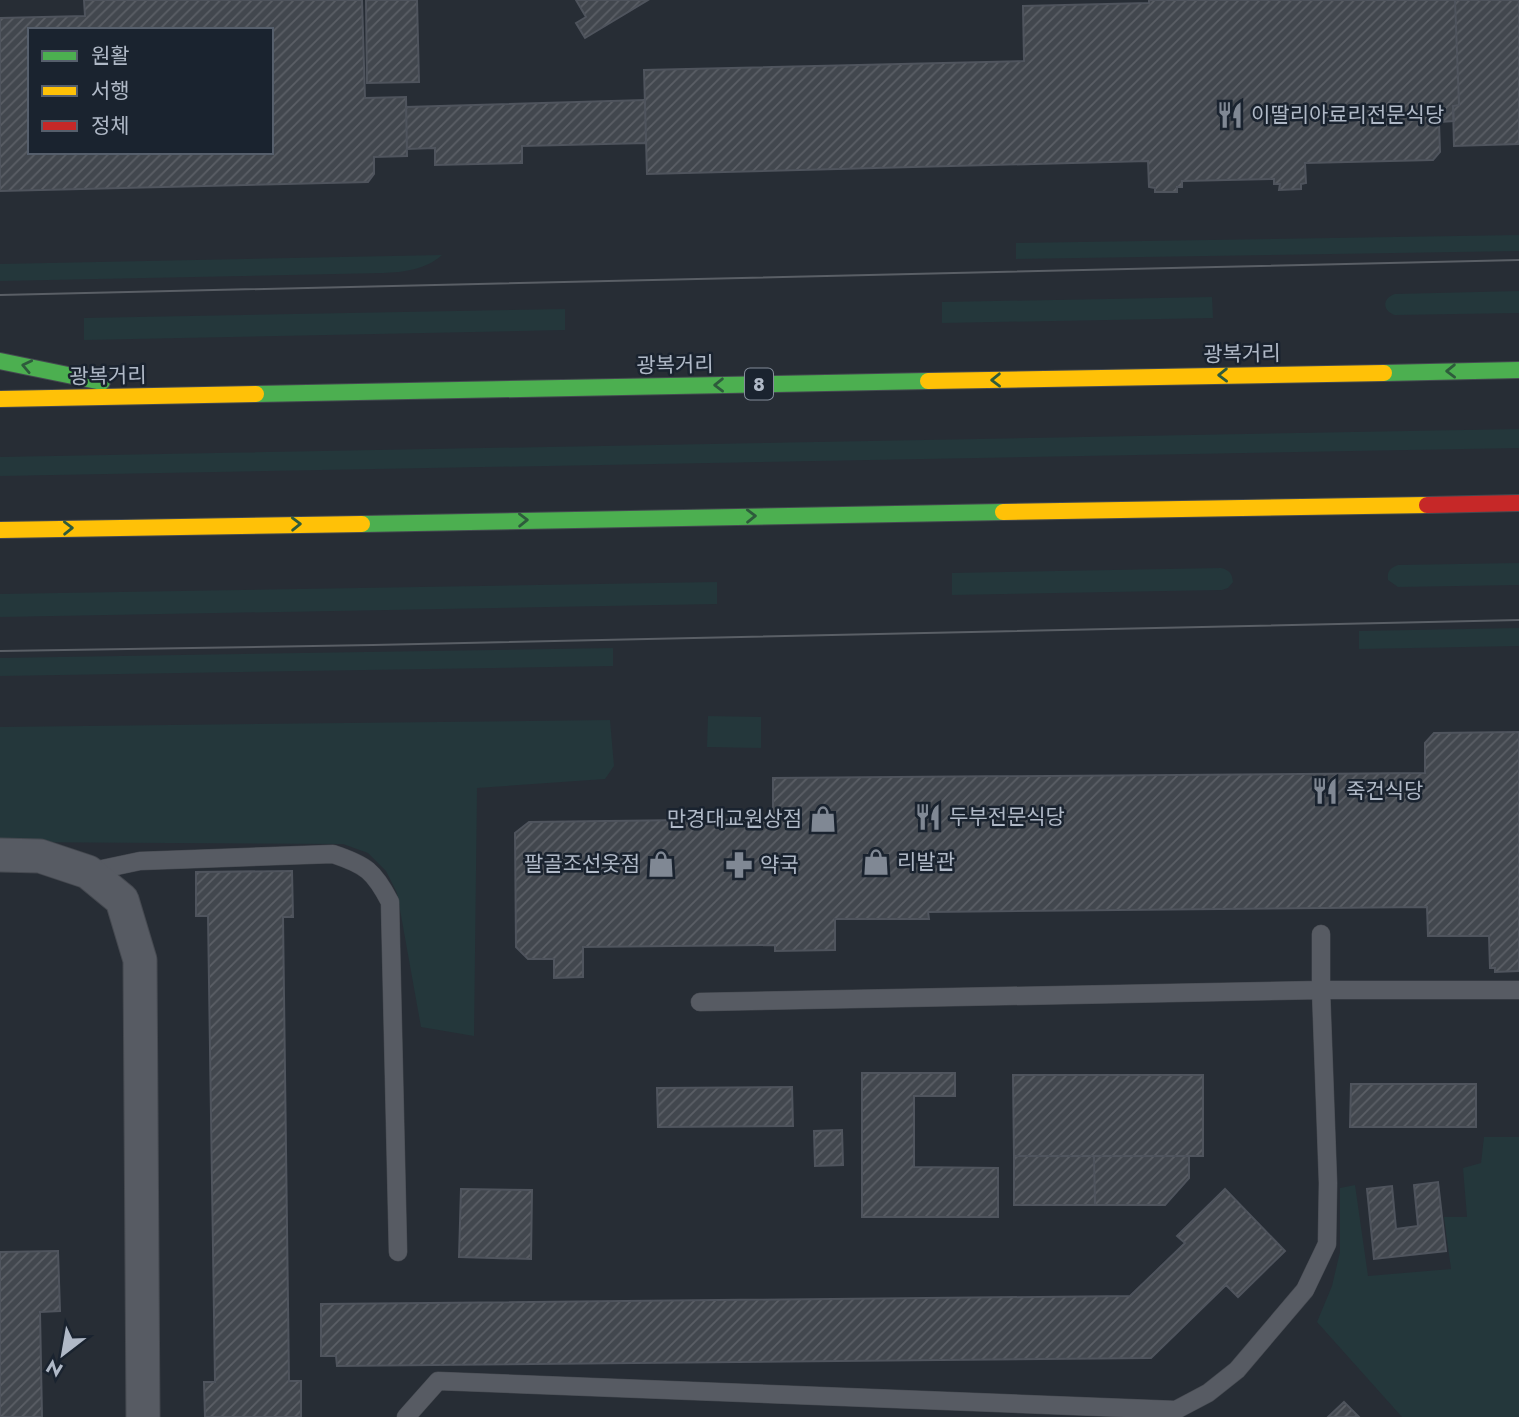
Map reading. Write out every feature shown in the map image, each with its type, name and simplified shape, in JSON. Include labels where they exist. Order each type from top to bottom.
[{"type":"highway","points":[[0,360],[166,396]]},
{"type":"highway","name":"광복거리","points":[[0,399],[1519,369]]},
{"type":"highway","points":[[0,530],[1519,503]]},
{"type":"street","points":[[0,855],[40,856],[88,872],[122,900],[141,960],[143,1417]]},
{"type":"lane","points":[[88,872],[140,860],[333,853],[359,863],[379,880],[390,902],[398,1252]]},
{"type":"lane","points":[[407,1417],[438,1381],[1176,1410],[1208,1393],[1237,1370],[1305,1290],[1327,1244],[1328,1183],[1321,934]]},
{"type":"lane","points":[[700,1002],[1321,990],[1519,990]]},
{"type":"green space","points":[[1519,235],[1519,251],[1016,259],[1016,243]]},
{"type":"green space","points":[[442,255],[421,267],[391,273],[0,281],[0,264]]},
{"type":"green space","points":[[1519,291],[1519,313],[1395,315],[1388,311],[1385,304],[1388,298],[1395,294]]},
{"type":"green space","points":[[1212,297],[1213,318],[942,323],[942,302]]},
{"type":"green space","points":[[565,309],[565,330],[84,340],[84,318]]},
{"type":"green space","points":[[1519,429],[1519,448],[0,476],[0,457]]},
{"type":"green space","points":[[1519,563],[1519,585],[1398,587],[1388,580],[1390,570],[1398,565]]},
{"type":"green space","points":[[1221,568],[1230,573],[1233,582],[1222,590],[952,595],[952,573]]},
{"type":"green space","points":[[717,582],[717,604],[0,617],[0,594]]},
{"type":"green space","points":[[1519,628],[1519,646],[1359,649],[1359,631]]},
{"type":"green space","points":[[613,648],[613,666],[0,676],[0,658]]},
{"type":"green space","points":[[708,716],[761,717],[761,748],[707,747]]},
{"type":"green space","points":[[610,720],[614,766],[605,779],[477,788],[474,1036],[421,1027],[397,893],[386,871],[368,853],[343,844],[0,842],[0,727]]},
{"type":"green space","points":[[1484,1137],[1519,1137],[1519,1417],[1402,1417],[1317,1322],[1332,1286],[1340,1252],[1340,1188],[1355,1185],[1368,1276],[1451,1269],[1444,1217],[1467,1217],[1463,1168],[1481,1163]]},
{"type":"building","points":[[84,0],[362,0],[365,98],[406,97],[407,156],[374,157],[374,174],[368,182],[0,191],[0,18],[85,16]]},
{"type":"building","points":[[366,0],[417,0],[419,82],[367,83]]},
{"type":"building","points":[[576,0],[648,0],[585,38],[576,23],[586,17]]},
{"type":"building","points":[[1149,0],[1455,0],[1459,105],[1453,106],[1454,121],[1439,122],[1440,152],[1433,160],[1305,163],[1306,183],[1301,184],[1301,189],[1279,190],[1280,184],[1274,184],[1274,179],[1182,181],[1182,187],[1177,187],[1177,192],[1155,192],[1155,188],[1149,187],[1148,161],[647,174],[644,70],[1024,61],[1023,6],[1149,3]]},
{"type":"building","points":[[1455,0],[1519,0],[1519,144],[1454,146],[1453,106],[1459,105]]},
{"type":"building","points":[[645,100],[646,143],[522,146],[522,163],[435,165],[435,148],[407,149],[406,107]]},
{"type":"building","points":[[1519,732],[1519,971],[1495,972],[1495,968],[1490,968],[1489,936],[1428,936],[1427,907],[928,912],[929,919],[835,919],[835,950],[775,951],[775,945],[583,947],[583,977],[554,978],[554,959],[528,959],[516,947],[515,833],[529,822],[773,819],[773,778],[1425,773],[1425,743],[1434,733]]},
{"type":"building","points":[[292,871],[293,917],[283,917],[289,1381],[301,1381],[301,1417],[205,1417],[204,1382],[215,1382],[208,916],[196,916],[196,872]]},
{"type":"building","points":[[862,1073],[955,1073],[955,1096],[914,1096],[914,1167],[998,1168],[998,1217],[862,1217]]},
{"type":"building","points":[[1013,1075],[1203,1075],[1203,1156],[1014,1156]]},
{"type":"building","points":[[1351,1084],[1476,1084],[1476,1127],[1350,1127]]},
{"type":"building","points":[[792,1087],[793,1126],[658,1127],[657,1088]]},
{"type":"building","points":[[842,1130],[843,1165],[815,1166],[814,1131]]},
{"type":"building","points":[[1014,1156],[1094,1156],[1095,1205],[1014,1205]]},
{"type":"building","points":[[1094,1156],[1189,1156],[1189,1178],[1165,1205],[1095,1205]]},
{"type":"building","points":[[1438,1182],[1446,1251],[1374,1259],[1367,1189],[1392,1186],[1396,1229],[1418,1226],[1414,1185]]},
{"type":"building","points":[[461,1189],[532,1190],[531,1259],[459,1257]]},
{"type":"building","points":[[1225,1189],[1285,1251],[1238,1297],[1226,1285],[1151,1358],[337,1366],[336,1356],[321,1356],[321,1304],[1130,1296],[1185,1243],[1177,1236]]},
{"type":"building","points":[[58,1251],[60,1311],[40,1312],[42,1417],[0,1417],[0,1252]]},
{"type":"building","points":[[1344,1402],[1359,1417],[1328,1417]]},
{"type":"tram line","points":[[0,295],[1519,260]]},
{"type":"tram line","points":[[0,651],[1519,620]]},
{"type":"traffic: fast","points":[[0,361],[102,382]]},
{"type":"traffic: fast","points":[[1384,373],[1519,370]]},
{"type":"traffic: fast","points":[[256,394],[928,381]]},
{"type":"traffic: fast","points":[[362,524],[1003,512]]},
{"type":"traffic: slow","points":[[928,381],[1384,373]]},
{"type":"traffic: slow","points":[[0,399],[256,394]]},
{"type":"traffic: slow","points":[[1003,512],[1427,505]]},
{"type":"traffic: slow","points":[[0,530],[362,524]]},
{"type":"traffic: jam","points":[[1427,505],[1519,503]]},
{"type":"place","name":"이딸리아료리전문식당","points":[[1230,115]]},
{"type":"place","name":"죽건식당","points":[[1325,791]]},
{"type":"place","name":"두부전문식당","points":[[928,817]]},
{"type":"place","name":"만경대교원상점","points":[[823,819]]},
{"type":"place","name":"리발관","points":[[876,862]]},
{"type":"place","name":"팔골조선옷점","points":[[661,864]]},
{"type":"place","name":"약국","points":[[739,865]]}]
